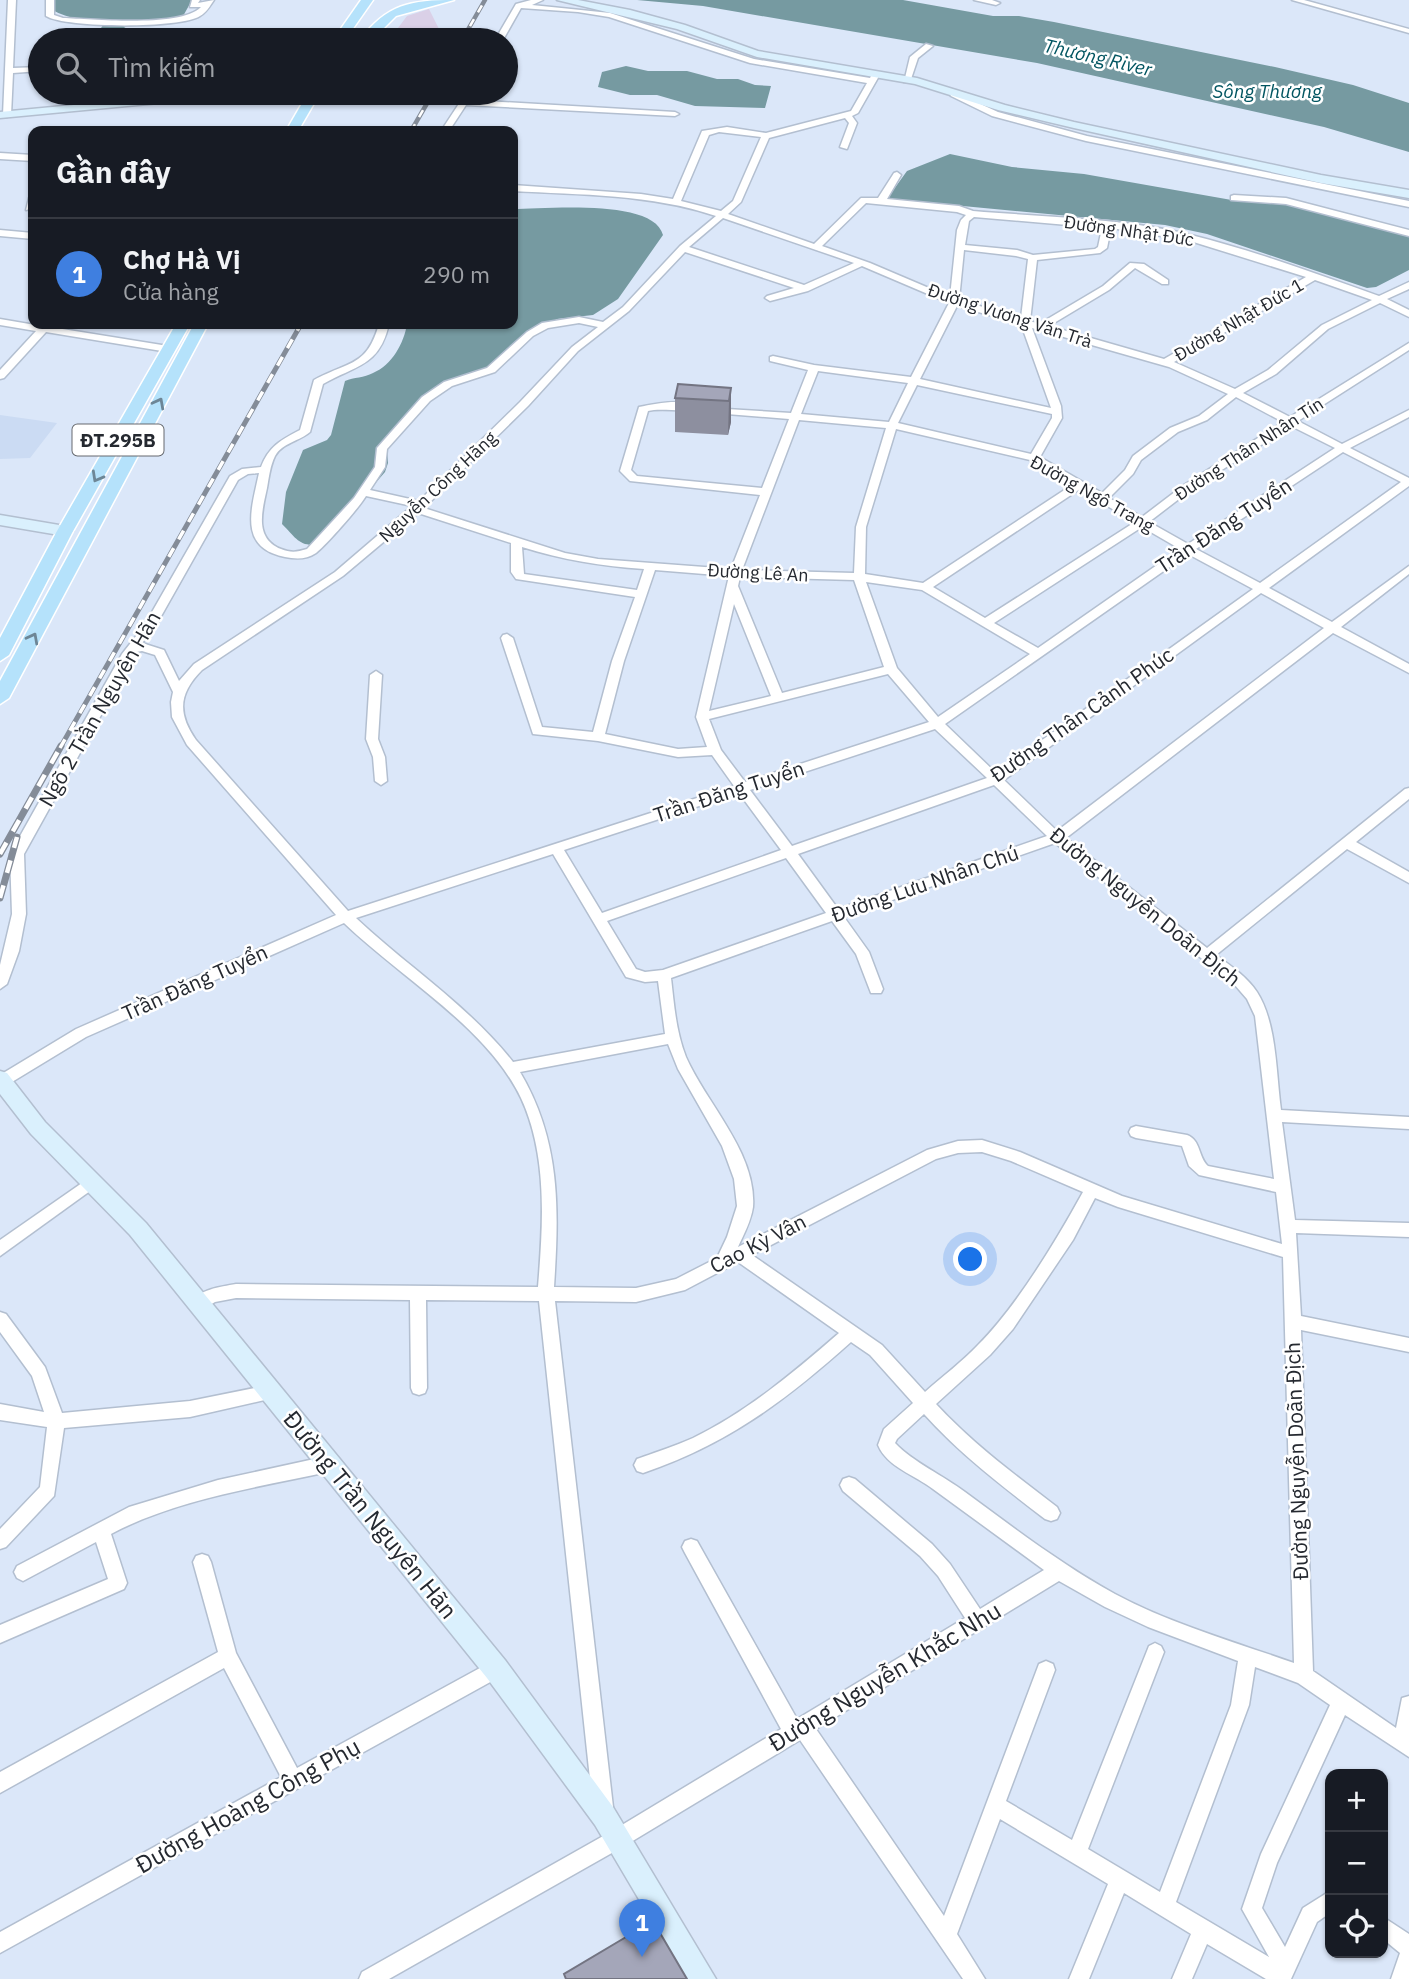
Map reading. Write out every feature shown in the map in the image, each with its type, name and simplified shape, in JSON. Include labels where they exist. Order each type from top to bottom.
[{"type":"main road","points":[[347,28],[367,0]]},
{"type":"main road","points":[[376,28],[385,16],[407,4],[448,0]]},
{"type":"main road","points":[[363,28],[377,10]]},
{"type":"main road","points":[[282,126],[293,105]]},
{"type":"main road","points":[[295,126],[307,105]]},
{"type":"main road","points":[[311,126],[322,105]]},
{"type":"main road","name":"ĐT.295B","points":[[0,698],[88,533],[175,350],[181,329]]},
{"type":"main road","name":"ĐT.295B","points":[[0,655],[66,530],[175,350],[196,329]]},
{"type":"main road","points":[[66,530],[72,540],[88,533]]},
{"type":"street","points":[[12,0],[5,49],[9,71],[4,115],[82,105]]},
{"type":"street","points":[[50,0],[50,16],[62,20],[153,22],[197,16],[208,3]]},
{"type":"street","points":[[196,0],[193,5],[208,3]]},
{"type":"street","points":[[506,28],[519,6],[540,0]]},
{"type":"street","points":[[562,0],[630,13],[681,27],[758,54],[873,79]]},
{"type":"street","points":[[978,0],[996,3]]},
{"type":"street","points":[[1296,0],[1409,31]]},
{"type":"street","points":[[519,6],[610,15],[753,61],[873,79],[907,80],[1050,119],[1164,145],[1409,194]]},
{"type":"street","points":[[185,28],[191,18]]},
{"type":"street","points":[[153,22],[153,28]]},
{"type":"street","points":[[907,80],[914,57],[929,46]]},
{"type":"street","points":[[9,71],[28,70]]},
{"type":"street","points":[[676,202],[705,133],[729,131],[766,136],[848,116],[858,109],[873,79]]},
{"type":"street","points":[[954,94],[995,114],[1086,138],[1409,204]]},
{"type":"street","points":[[448,126],[462,105]]},
{"type":"street","points":[[517,105],[675,114]]},
{"type":"street","points":[[844,147],[853,123],[848,116]]},
{"type":"street","points":[[1050,119],[1086,138]]},
{"type":"street","name":"Nguyễn Công Hãng","points":[[179,692],[182,681],[198,667],[338,575],[418,507],[524,404],[575,349],[637,298],[683,247],[737,202],[766,136]]},
{"type":"street","points":[[1164,145],[1207,163]]},
{"type":"street","points":[[0,156],[28,158]]},
{"type":"street","points":[[1284,171],[1323,188]]},
{"type":"street","points":[[816,247],[864,201],[884,201],[882,198],[897,174]]},
{"type":"street","name":"Đường Vương Văn Trà","points":[[518,188],[676,202],[724,215],[860,263],[954,302],[1165,363],[1235,393],[1408,482]]},
{"type":"street","points":[[1234,198],[1286,201],[1409,233]]},
{"type":"street","name":"Đường Nhật Đức","points":[[884,201],[959,209],[972,214],[1107,225],[1188,237],[1313,276],[1381,300],[1409,314]]},
{"type":"street","points":[[954,302],[959,247],[965,220],[972,214]]},
{"type":"street","points":[[959,247],[1017,253],[1033,258],[1097,251],[1102,248],[1107,225]]},
{"type":"street","points":[[0,233],[28,236]]},
{"type":"street","points":[[683,247],[805,289]]},
{"type":"street","points":[[1033,258],[1025,321],[1057,418],[1034,458]]},
{"type":"street","points":[[770,298],[840,276],[860,263]]},
{"type":"street","points":[[1042,326],[1106,288],[1133,265],[1141,266],[1165,282]]},
{"type":"street","name":"Đường Nhật Đức 1","points":[[1165,363],[1313,276]]},
{"type":"street","points":[[1101,500],[1145,451],[1174,430],[1203,418],[1235,393],[1272,372],[1314,334],[1409,285]]},
{"type":"street","name":"Đường Nguyễn Doãn Địch","points":[[954,302],[892,425],[861,527],[859,577],[891,669],[937,724],[1057,838],[1239,980],[1252,996],[1262,1016],[1291,1254],[1304,1676]]},
{"type":"street","points":[[383,329],[380,342],[361,363],[318,383],[305,432],[279,445],[271,454],[255,518],[258,533],[266,546],[281,553],[298,556],[311,551],[380,467],[382,448],[426,399],[448,384],[491,370],[530,334],[545,325],[579,320],[604,325]]},
{"type":"street","points":[[0,322],[28,324]]},
{"type":"street","points":[[0,376],[43,329]]},
{"type":"street","points":[[62,329],[175,350]]},
{"type":"street","name":"Đường Thân Nhân Tín","points":[[985,623],[1142,523],[1188,487],[1409,346]]},
{"type":"street","points":[[773,359],[814,368],[915,381],[1056,412]]},
{"type":"street","points":[[814,368],[735,573],[702,718],[715,751],[862,952],[876,989]]},
{"type":"street","name":"Đường Ngô Trang","points":[[766,492],[634,479],[629,476],[625,471],[643,409],[660,405],[892,425],[1034,458],[1188,549],[1409,669]]},
{"type":"street","name":"Trần Đăng Tuyển","points":[[1,1080],[81,1033],[345,917],[937,724],[1188,549],[1342,448],[1409,412]]},
{"type":"street","name":"Ngõ 2 Trần Nguyên Hãn","points":[[0,984],[12,951],[19,914],[17,854],[131,649],[149,627],[234,478],[246,471],[265,470]]},
{"type":"street","name":"Đường Thân Cảnh Phúc","points":[[599,919],[789,850],[995,780],[1408,482]]},
{"type":"street","points":[[1037,653],[925,587],[1079,485]]},
{"type":"street","name":"Đường Lê An","points":[[362,492],[418,507],[563,556],[735,573],[859,577],[925,587]]},
{"type":"street","points":[[0,520],[66,530]]},
{"type":"street","points":[[516,540],[517,572],[520,577],[641,594]]},
{"type":"street","points":[[598,737],[618,661],[651,566]]},
{"type":"street","name":"Đường Lưu Nhân Chú","points":[[599,919],[631,973],[645,977],[664,975],[1057,838],[1409,569]]},
{"type":"street","points":[[732,586],[778,699]]},
{"type":"street","points":[[508,638],[537,731],[598,737],[678,753],[715,751]]},
{"type":"street","points":[[131,649],[143,647],[160,653],[179,692],[176,699],[178,719],[188,736],[345,917],[482,1037],[509,1068],[533,1114],[547,1159],[550,1229],[546,1293],[604,1816]]},
{"type":"street","points":[[702,718],[891,669]]},
{"type":"street","points":[[376,675],[372,739],[379,757],[381,781]]},
{"type":"street","points":[[1207,955],[1409,792]]},
{"type":"street","points":[[1348,843],[1409,878]]},
{"type":"street","points":[[557,849],[599,919]]},
{"type":"street","points":[[664,975],[673,1038],[683,1064],[730,1147],[739,1170],[745,1198],[743,1219],[722,1263]]},
{"type":"street","points":[[509,1068],[673,1038]]},
{"type":"street","name":"Đường Trần Nguyên Hãn","points":[[1,1080],[38,1128],[138,1229],[496,1669],[619,1838],[702,1979]]},
{"type":"street","points":[[1274,1116],[1409,1123]]},
{"type":"street","points":[[1136,1132],[1187,1141],[1192,1148],[1194,1162],[1204,1171],[1283,1186]]},
{"type":"street","name":"Cao Kỳ Vân","points":[[198,1305],[211,1296],[236,1291],[636,1295],[679,1286],[932,1154],[958,1147],[982,1146],[1015,1156],[1092,1190],[1167,1217],[1291,1254]]},
{"type":"street","points":[[0,1249],[92,1182]]},
{"type":"street","points":[[1092,1190],[1066,1235],[1007,1324],[984,1350],[923,1401],[890,1434],[886,1445],[896,1456],[934,1480],[1059,1571],[1111,1601],[1154,1621],[1304,1676],[1406,1746],[1409,1705]]},
{"type":"street","points":[[1289,1226],[1409,1230]]},
{"type":"street","points":[[738,1254],[876,1350],[978,1457],[1051,1513]]},
{"type":"street","points":[[418,1292],[419,1388]]},
{"type":"street","points":[[0,1319],[38,1373],[56,1421],[48,1490],[0,1541]]},
{"type":"street","points":[[1293,1321],[1409,1345]]},
{"type":"street","points":[[643,1465],[676,1456],[714,1437],[778,1395],[850,1332]]},
{"type":"street","points":[[0,1412],[56,1421],[190,1409],[269,1392]]},
{"type":"street","points":[[23,1572],[129,1515],[177,1500],[328,1464]]},
{"type":"street","points":[[849,1485],[926,1550],[944,1570],[977,1621]]},
{"type":"street","points":[[0,1634],[118,1583],[101,1529]]},
{"type":"street","points":[[691,1547],[799,1730],[975,1979]]},
{"type":"street","points":[[202,1562],[228,1656],[293,1780]]},
{"type":"street","name":"Đường Nguyễn Khắc Nhu","points":[[369,1979],[619,1838],[1059,1571]]},
{"type":"street","points":[[1076,1854],[1155,1652]]},
{"type":"street","points":[[0,1783],[228,1656]]},
{"type":"street","points":[[1164,1907],[1240,1705],[1248,1656]]},
{"type":"street","name":"Đường Hoàng Công Phụ","points":[[0,1943],[496,1669]]},
{"type":"street","points":[[946,1936],[1046,1670]]},
{"type":"street","points":[[1283,1975],[1252,1909],[1268,1861],[1341,1702]]},
{"type":"street","points":[[995,1805],[1283,1975]]},
{"type":"street","points":[[1079,1979],[1119,1880]]},
{"type":"street","points":[[1283,1975],[1310,1915],[1325,1904]]},
{"type":"street","points":[[1182,1979],[1203,1930]]},
{"type":"street","points":[[1388,1931],[1409,1947]]},
{"type":"street","points":[[1401,1979],[1409,1957]]},
{"type":"shaded area","points":[[429,9],[438,28],[398,28],[407,16]]},
{"type":"shaded area","points":[[0,415],[57,423],[30,458],[0,459]]},
{"type":"water","points":[[53,0],[192,0],[182,18],[145,20],[124,28],[101,28],[104,24],[68,17],[48,7]]},
{"type":"water","name":"Sông Thương","points":[[637,0],[903,0],[993,16],[1019,16],[1054,22],[1275,67],[1353,85],[1409,103],[1409,152],[1324,127],[1037,63],[703,6]]},
{"type":"water","points":[[626,66],[648,71],[687,71],[717,79],[738,79],[755,85],[771,86],[765,108],[695,106],[657,95],[630,95],[598,87],[602,72]]},
{"type":"water","points":[[950,154],[1012,167],[1084,174],[1243,202],[1275,202],[1409,235],[1409,270],[1376,287],[1367,288],[1207,234],[1165,225],[889,199],[907,171]]},
{"type":"water","points":[[572,207],[620,211],[640,215],[655,223],[663,235],[618,299],[593,315],[557,319],[538,331],[499,367],[447,385],[396,435],[387,449],[388,463],[385,472],[324,543],[304,544],[282,524],[286,492],[303,450],[327,440],[331,435],[345,381],[370,375],[386,365],[403,339],[406,329],[518,329],[518,209]]},
{"type":"building","points":[[678,384],[731,388],[729,401],[675,398]]},
{"type":"building","points":[[653,1921],[687,1979],[566,1979],[564,1974]]},
{"type":"railway","points":[[469,28],[485,0]]},
{"type":"railway","points":[[414,126],[426,105]]},
{"type":"railway","points":[[60,748],[298,329]]},
{"type":"railway","points":[[0,854],[61,746]]},
{"type":"railway","points":[[0,898],[17,837]]},
{"type":"place","name":"Chợ Hà Vị","points":[[642,1957]]},
{"type":"water label","name":"Thương River","points":[[1098,57]]}]
